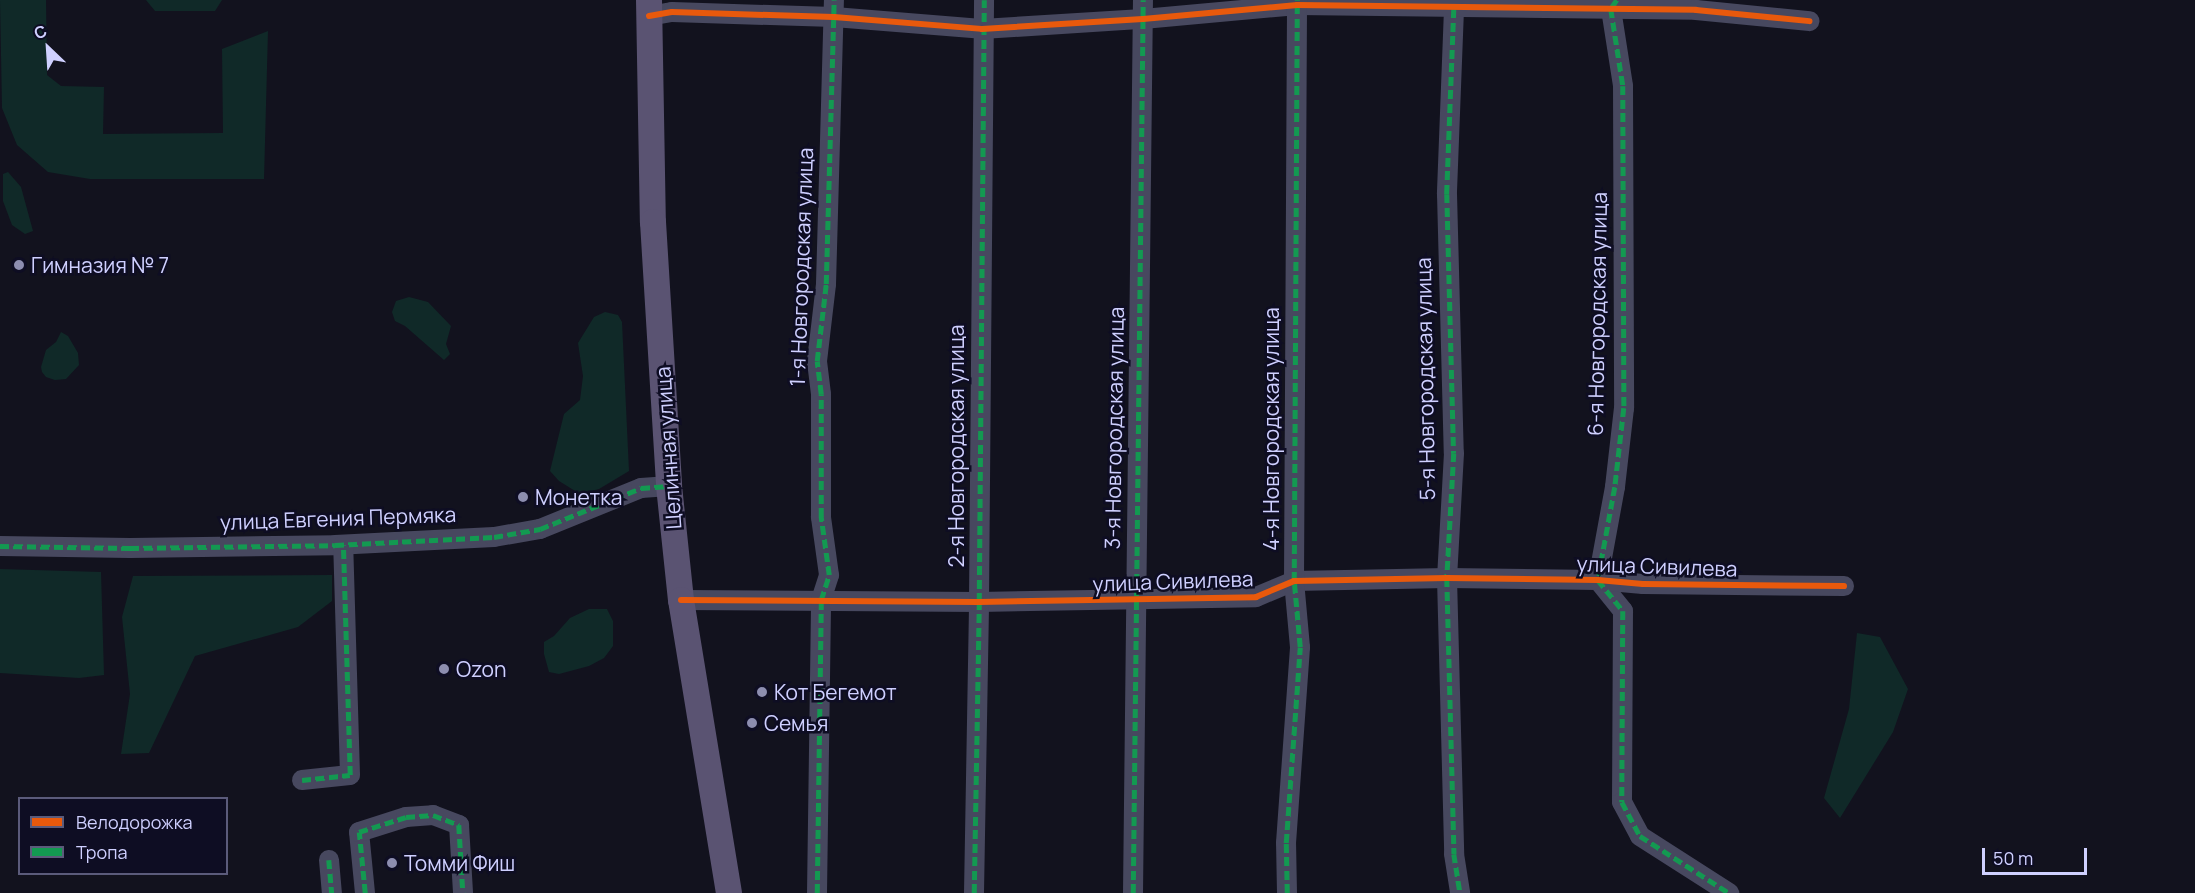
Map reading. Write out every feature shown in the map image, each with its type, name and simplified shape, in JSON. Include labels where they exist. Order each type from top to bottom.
[{"type":"main road","name":"Целинная улица","points":[[649,8],[653,222],[669,486],[681,600],[729,893]]},
{"type":"street","name":"2-я Новгородская улица","points":[[974,893],[984,0]]},
{"type":"street","points":[[649,8],[672,12],[834,8],[982,29],[1143,10],[1297,2],[1384,3],[1454,9],[1614,4],[1809,21]]},
{"type":"street","name":"4-я Новгородская улица","points":[[1287,893],[1286,843],[1300,646],[1294,581],[1297,2]]},
{"type":"street","name":"6-я Новгородская улица","points":[[1598,580],[1615,487],[1624,408],[1623,86],[1614,4]]},
{"type":"street","name":"1-я Новгородская улица","points":[[817,893],[821,600],[829,575],[820,517],[820,394],[817,361],[826,284],[834,8]]},
{"type":"street","name":"5-я Новгородская улица","points":[[1454,9],[1447,194],[1454,453],[1447,578],[1454,854],[1460,893]]},
{"type":"street","name":"3-я Новгородская улица","points":[[1133,893],[1143,10]]},
{"type":"street","name":"улица Евгения Пермяка","points":[[0,546],[130,548],[343,545],[389,540],[494,537],[540,529],[641,488],[669,486]]},
{"type":"street","points":[[302,780],[350,775],[343,545]]},
{"type":"street","name":"улица Сивилева","points":[[681,600],[979,602],[1256,597],[1294,581],[1447,578],[1598,580],[1643,584],[1844,586]]},
{"type":"street","points":[[1598,580],[1623,611],[1622,802],[1640,836],[1729,893]]},
{"type":"street","points":[[365,893],[359,832],[406,817],[433,815],[459,825],[463,893]]},
{"type":"street","points":[[328,860],[332,893]]},
{"type":"green space","points":[[0,0],[46,0],[47,75],[61,86],[104,87],[103,134],[223,133],[222,49],[268,31],[264,179],[90,179],[48,172],[17,145],[2,108]]},
{"type":"green space","points":[[146,0],[222,0],[215,11],[155,11]]},
{"type":"green space","points":[[8,172],[21,187],[33,231],[25,234],[12,225],[3,201],[3,174]]},
{"type":"green space","points":[[409,297],[428,302],[451,326],[446,344],[450,354],[444,360],[405,326],[395,321],[392,312],[396,301]]},
{"type":"green space","points":[[605,312],[618,315],[622,322],[629,471],[599,489],[580,494],[559,481],[550,471],[564,414],[580,400],[583,376],[578,343],[594,317]]},
{"type":"green space","points":[[61,332],[68,336],[78,353],[79,365],[66,379],[55,380],[46,377],[41,367],[46,350],[56,342]]},
{"type":"green space","points":[[0,569],[101,572],[104,675],[79,678],[0,673]]},
{"type":"green space","points":[[332,575],[332,601],[298,627],[195,656],[149,753],[121,754],[130,694],[122,617],[133,576]]},
{"type":"green space","points":[[589,609],[607,609],[613,621],[613,646],[604,658],[589,666],[559,674],[549,672],[544,654],[544,642],[554,636],[570,618]]},
{"type":"green space","points":[[1857,633],[1880,637],[1908,689],[1893,732],[1840,818],[1824,798],[1849,709]]},
{"type":"marked path","points":[[817,893],[821,600],[829,575],[821,517],[821,394],[817,361],[826,284],[834,0]]},
{"type":"marked path","points":[[974,893],[984,0]]},
{"type":"marked path","points":[[1133,893],[1143,0]]},
{"type":"marked path","points":[[1287,893],[1286,843],[1300,647],[1294,581],[1297,0]]},
{"type":"marked path","points":[[1617,0],[1611,9],[1623,86],[1624,408],[1615,487],[1598,580],[1623,611],[1622,802],[1640,836],[1729,893]]},
{"type":"marked path","points":[[1454,9],[1447,194],[1454,453],[1447,578],[1454,854],[1460,893]]},
{"type":"marked path","points":[[0,546],[130,548],[335,545],[494,537],[540,529],[641,488],[669,486]]},
{"type":"marked path","points":[[302,780],[350,775],[343,545]]},
{"type":"marked path","points":[[365,893],[359,832],[406,817],[433,815],[459,825],[463,893]]},
{"type":"marked path","points":[[329,860],[332,893]]},
{"type":"cycle path","points":[[649,16],[672,12],[834,17],[982,29],[1143,19],[1297,5],[1696,10],[1809,21]]},
{"type":"cycle path","points":[[681,600],[979,602],[1256,597],[1294,581],[1447,578],[1598,580],[1643,584],[1844,586]]},
{"type":"place","name":"Гимназия № 7","points":[[19,265]]},
{"type":"place","name":"Монетка","points":[[523,497]]},
{"type":"place","name":"Ozon","points":[[444,669]]},
{"type":"place","name":"Кот Бегемот","points":[[762,692]]},
{"type":"place","name":"Семья","points":[[752,723]]},
{"type":"place","name":"Томми Фиш","points":[[392,863]]}]
